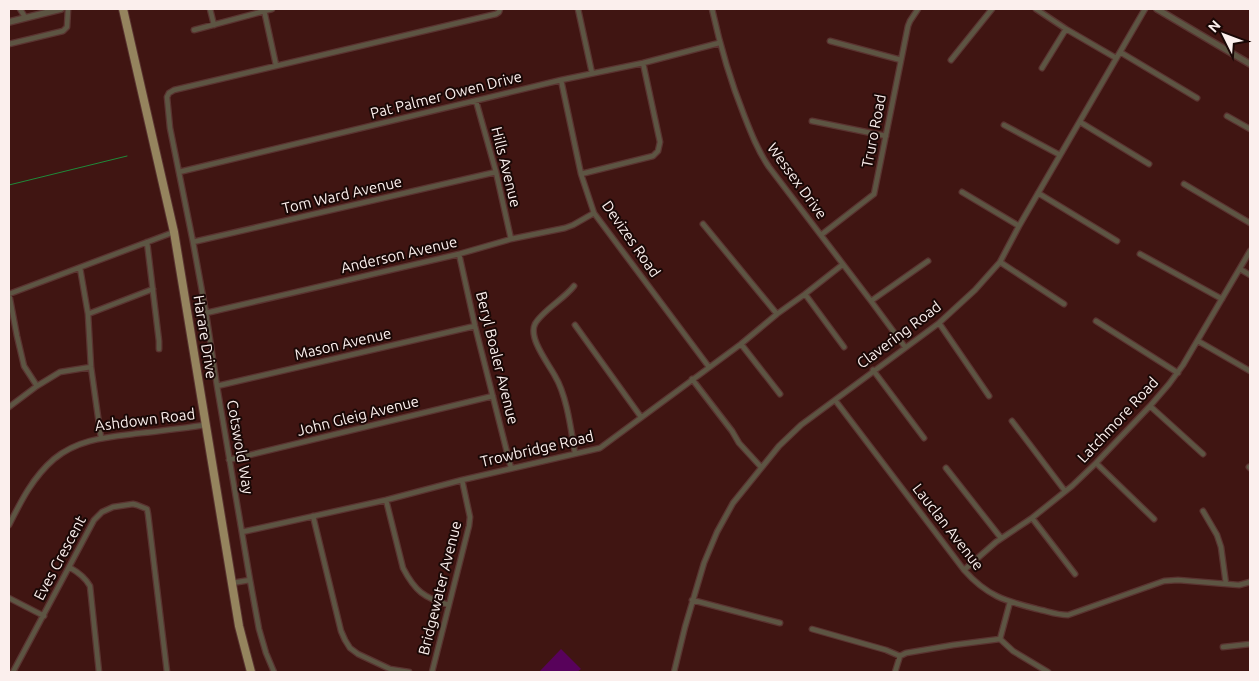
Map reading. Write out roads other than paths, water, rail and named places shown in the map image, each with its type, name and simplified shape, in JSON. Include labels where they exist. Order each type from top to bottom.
[{"type":"main road","name":"Harare Drive","points":[[123,9],[174,232],[231,584],[250,672]]},
{"type":"street","points":[[20,9],[25,17]]},
{"type":"street","points":[[9,22],[61,9]]},
{"type":"street","points":[[9,44],[63,32],[67,27],[68,9]]},
{"type":"street","points":[[210,9],[214,25]]},
{"type":"street","points":[[194,30],[272,9]]},
{"type":"street","points":[[264,10],[276,66],[496,14],[500,9]]},
{"type":"street","points":[[578,9],[592,73]]},
{"type":"street","name":"Wessex Drive","points":[[712,9],[719,42],[736,96],[761,155],[905,347]]},
{"type":"street","name":"Truro Road","points":[[821,235],[874,194],[910,21],[918,9]]},
{"type":"street","points":[[951,60],[992,9]]},
{"type":"street","points":[[1036,9],[1116,58]]},
{"type":"street","name":"Clavering Road","points":[[674,672],[692,600],[704,563],[717,532],[733,503],[779,446],[795,430],[873,370],[939,323],[1000,262],[1018,226],[1145,9]]},
{"type":"street","points":[[1157,9],[1250,64]]},
{"type":"street","points":[[1042,68],[1066,29]]},
{"type":"street","points":[[830,41],[901,60]]},
{"type":"street","name":"Pat Palmer Owen Drive","points":[[179,172],[561,80],[643,63],[719,42]]},
{"type":"street","points":[[1120,52],[1197,98]]},
{"type":"street","points":[[580,174],[653,156],[658,151],[660,142],[643,63]]},
{"type":"street","name":"Cotswold Way","points":[[274,672],[259,630],[194,242],[172,140],[166,102],[169,93],[184,88],[276,66]]},
{"type":"street","name":"Devizes Road","points":[[561,80],[580,174],[594,213],[708,367]]},
{"type":"street","name":"Hills Avenue","points":[[476,101],[496,172],[511,239]]},
{"type":"street","points":[[1227,116],[1250,129]]},
{"type":"street","points":[[812,121],[886,136]]},
{"type":"street","points":[[1080,122],[1149,164]]},
{"type":"street","points":[[1004,125],[1060,155]]},
{"type":"street","name":"Tom Ward Avenue","points":[[194,242],[496,172]]},
{"type":"street","points":[[1184,184],[1250,224]]},
{"type":"street","points":[[962,192],[1018,226]]},
{"type":"street","points":[[1038,193],[1117,241]]},
{"type":"street","name":"Anderson Avenue","points":[[206,313],[459,254],[511,239],[565,228],[594,213]]},
{"type":"street","points":[[702,224],[777,314]]},
{"type":"street","points":[[37,386],[24,366],[9,294],[174,232]]},
{"type":"street","points":[[147,242],[159,348]]},
{"type":"street","name":"Latchmore Road","points":[[964,570],[1001,538],[1032,518],[1066,491],[1096,463],[1150,406],[1178,373],[1250,251]]},
{"type":"street","name":"Beryl Boaler Avenue","points":[[459,254],[511,468]]},
{"type":"street","points":[[1140,254],[1222,299]]},
{"type":"street","points":[[871,301],[928,261]]},
{"type":"street","points":[[1000,262],[1064,304]]},
{"type":"street","name":"Trowbridge Road","points":[[242,532],[386,500],[511,468],[600,448],[740,344],[842,264]]},
{"type":"street","points":[[80,268],[88,314],[91,367],[101,438]]},
{"type":"street","points":[[1240,269],[1250,275]]},
{"type":"street","points":[[574,286],[536,322],[533,331],[536,342],[560,384],[570,423],[575,454]]},
{"type":"street","points":[[88,314],[153,289]]},
{"type":"street","points":[[805,294],[844,347]]},
{"type":"street","points":[[1096,321],[1178,373]]},
{"type":"street","points":[[939,323],[989,396]]},
{"type":"street","points":[[575,325],[641,416]]},
{"type":"street","name":"Mason Avenue","points":[[217,386],[475,326]]},
{"type":"street","points":[[1198,341],[1250,372]]},
{"type":"street","points":[[740,344],[780,394]]},
{"type":"street","points":[[9,407],[60,372],[91,367]]},
{"type":"street","points":[[873,370],[924,438]]},
{"type":"street","points":[[692,379],[739,443],[761,468]]},
{"type":"street","name":"John Gleig Avenue","points":[[229,460],[493,396]]},
{"type":"street","name":"Lauclan Avenue","points":[[835,400],[964,570],[982,588],[1010,602],[1056,614],[1068,615],[1164,581],[1178,580],[1239,585],[1250,582]]},
{"type":"street","points":[[1150,406],[1203,454]]},
{"type":"street","points":[[1012,421],[1066,491]]},
{"type":"street","name":"Ashdown Road","points":[[9,525],[27,491],[39,474],[54,458],[79,444],[101,438],[205,425]]},
{"type":"street","points":[[1096,463],[1154,519]]},
{"type":"street","points":[[946,468],[1001,538]]},
{"type":"street","name":"Bridgewater Avenue","points":[[432,672],[470,526],[470,517],[462,480]]},
{"type":"street","points":[[386,500],[403,568],[409,578],[425,597],[449,605]]},
{"type":"street","name":"Eves Crescent","points":[[13,672],[94,520],[102,512],[113,507],[133,504],[147,509],[167,672]]},
{"type":"street","points":[[1203,511],[1217,535],[1221,547],[1226,584]]},
{"type":"street","points":[[313,516],[341,631],[345,640],[350,648],[358,654],[389,670],[409,672]]},
{"type":"street","points":[[1032,518],[1075,574]]},
{"type":"street","points":[[69,567],[84,577],[90,586],[99,672]]},
{"type":"street","points":[[231,584],[250,580]]},
{"type":"street","points":[[9,598],[44,616]]},
{"type":"street","points":[[692,600],[780,623]]},
{"type":"street","points":[[1000,639],[1010,602]]},
{"type":"street","points":[[812,629],[886,650],[900,656]]},
{"type":"street","points":[[895,672],[900,656],[903,654],[1000,639]]},
{"type":"street","points":[[1000,639],[1014,652],[1048,672]]},
{"type":"street","points":[[1223,647],[1250,644]]},
{"type":"waterway","points":[[9,185],[127,156]]}]
